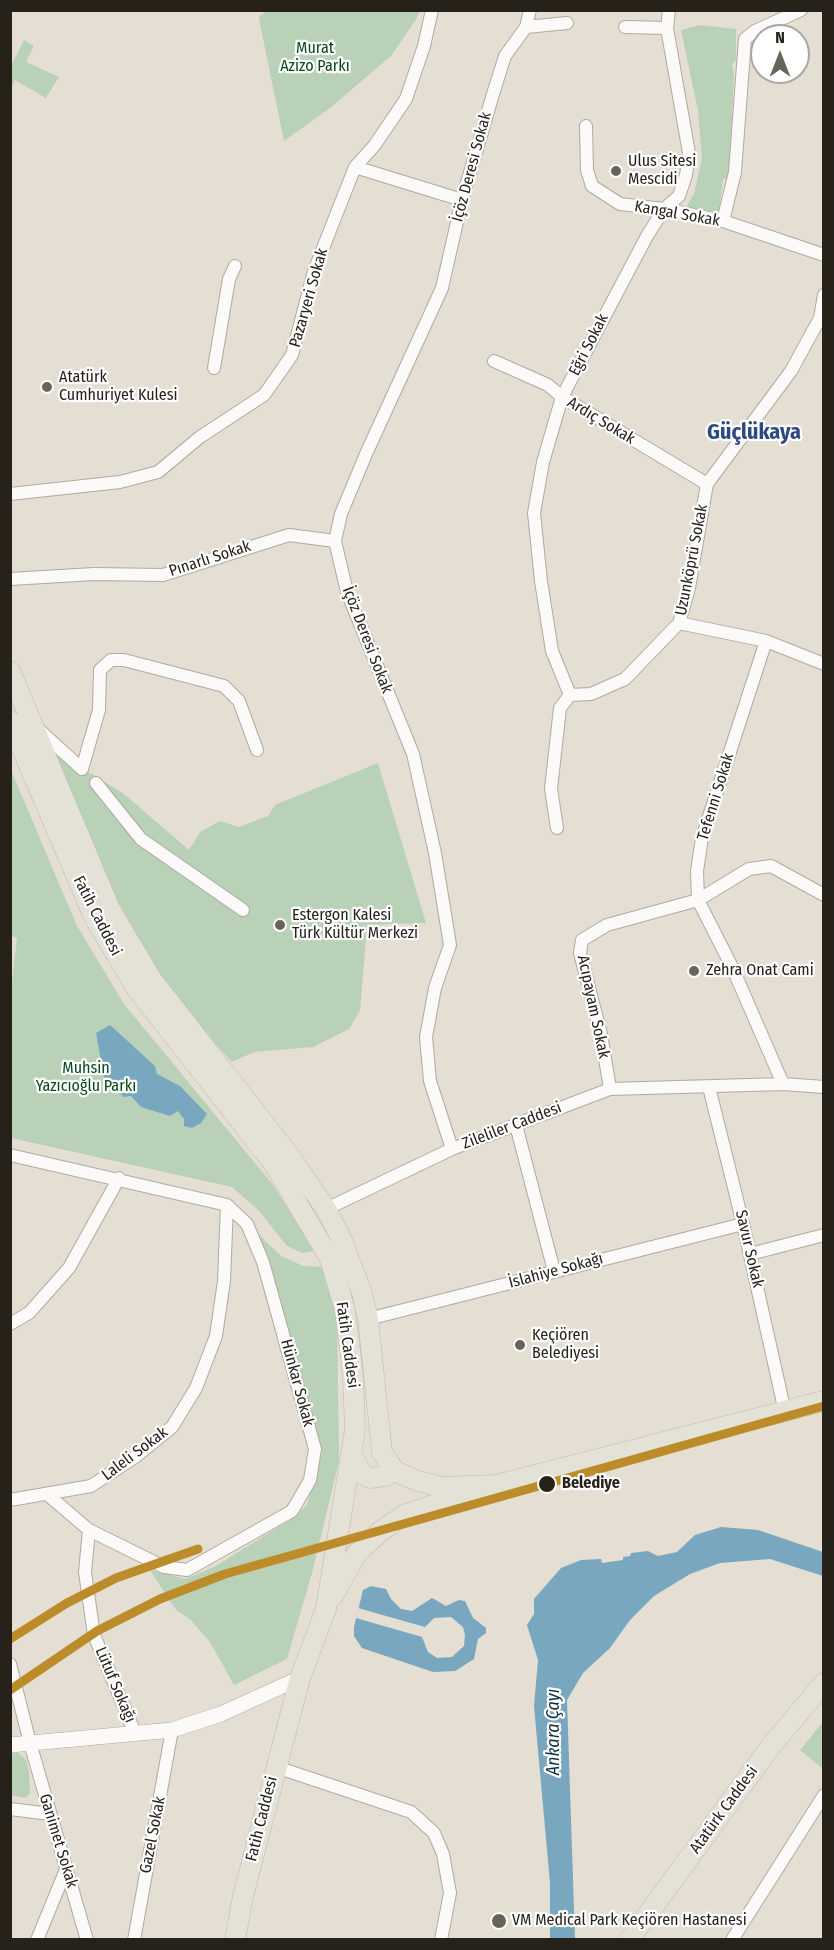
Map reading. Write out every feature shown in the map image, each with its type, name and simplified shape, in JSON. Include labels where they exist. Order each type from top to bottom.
[{"type":"main road","name":"Fatih Caddesi","points":[[10,671],[110,909],[152,980],[288,1154],[326,1209],[341,1238],[358,1282],[368,1319],[382,1452],[391,1465]]},
{"type":"main road","name":"Fatih Caddesi","points":[[10,721],[94,917],[137,989],[274,1164],[330,1259],[345,1310],[353,1376],[355,1430],[326,1609],[300,1678],[243,1896],[235,1940]]},
{"type":"main road","points":[[326,1609],[357,1553],[381,1531],[406,1514],[497,1485],[824,1401]]},
{"type":"main road","points":[[351,1453],[362,1474],[370,1478],[386,1476],[391,1465],[402,1474],[441,1486],[497,1485]]},
{"type":"main road","name":"Atatürk Caddesi","points":[[629,1940],[771,1746],[824,1683]]},
{"type":"street","name":"Pazaryeri Sokak","points":[[10,494],[120,482],[158,471],[200,437],[264,395],[292,355],[314,271],[356,167],[374,146],[406,99],[424,46],[432,10]]},
{"type":"street","name":"İçöz Deresi Sokak","points":[[452,1149],[430,1081],[426,1037],[435,988],[450,945],[435,853],[413,754],[347,592],[335,541],[341,514],[366,454],[442,288],[462,200],[505,56],[526,27],[530,10]]},
{"type":"street","name":"Eğri Sokak","points":[[570,695],[552,651],[541,581],[534,513],[543,462],[562,397],[596,329],[664,209],[679,196],[686,175],[689,153],[667,28],[669,10]]},
{"type":"street","points":[[723,221],[735,172],[745,39],[755,31],[798,12]]},
{"type":"street","points":[[526,27],[567,23]]},
{"type":"street","points":[[625,27],[667,28]]},
{"type":"street","name":"Kangal Sokak","points":[[586,126],[587,170],[592,186],[620,204],[664,209],[723,221],[824,255]]},
{"type":"street","points":[[356,167],[462,200]]},
{"type":"street","points":[[214,368],[229,279],[235,266]]},
{"type":"street","name":"Uzunköprü Sokak","points":[[570,695],[591,694],[625,680],[679,623],[689,588],[706,484],[791,371],[820,318],[824,295]]},
{"type":"street","name":"Ardıç Sokak","points":[[494,361],[548,385],[562,397],[706,484]]},
{"type":"street","name":"Pınarlı Sokak","points":[[10,579],[94,574],[163,575],[289,535],[335,541]]},
{"type":"street","points":[[679,623],[766,641],[824,664]]},
{"type":"street","name":"Tefenni Sokak","points":[[766,641],[702,838],[697,871],[698,900],[733,969],[783,1084]]},
{"type":"street","points":[[32,724],[82,769],[99,710],[100,670],[111,660],[124,660],[224,686],[239,701],[257,750]]},
{"type":"street","points":[[557,828],[551,789],[554,748],[561,708],[570,695]]},
{"type":"street","points":[[96,783],[141,839],[243,910]]},
{"type":"street","points":[[698,900],[749,869],[771,866],[824,895]]},
{"type":"street","name":"Acıpayam Sokak","points":[[610,1089],[601,1034],[580,953],[582,940],[607,925],[698,900]]},
{"type":"street","name":"Zileliler Caddesi","points":[[326,1209],[452,1149],[610,1089],[783,1084],[824,1087]]},
{"type":"street","name":"Savur Sokak","points":[[709,1087],[743,1224],[785,1412]]},
{"type":"street","points":[[516,1125],[554,1271]]},
{"type":"street","points":[[10,1155],[119,1178],[227,1205]]},
{"type":"street","points":[[10,1324],[29,1313],[69,1268],[119,1178]]},
{"type":"street","name":"Laleli Sokak","points":[[10,1500],[91,1486],[135,1457],[172,1426],[190,1397],[216,1336],[224,1281],[227,1205]]},
{"type":"street","name":"Hünkar Sokak","points":[[48,1495],[89,1530],[164,1567],[187,1570],[292,1510],[310,1480],[315,1449],[263,1262],[247,1224],[227,1205]]},
{"type":"street","name":"İslahiye Sokağı","points":[[368,1319],[743,1224]]},
{"type":"street","points":[[750,1254],[824,1235]]},
{"type":"street","name":"Lütuf Sokağı","points":[[89,1530],[85,1572],[94,1635],[135,1733]]},
{"type":"street","name":"Ganimet Sokak","points":[[10,1664],[30,1743],[87,1940]]},
{"type":"street","points":[[10,1745],[172,1730],[221,1714],[300,1678]]},
{"type":"street","name":"Gazel Sokak","points":[[134,1940],[172,1730]]},
{"type":"street","points":[[276,1767],[411,1812],[434,1833],[443,1854],[450,1893],[441,1940]]},
{"type":"street","points":[[732,1940],[824,1795]]},
{"type":"street","points":[[10,1809],[50,1814]]},
{"type":"street","points":[[37,1940],[67,1867]]},
{"type":"green space","name":"Murat Azizo Parkı","points":[[269,10],[419,11],[417,18],[391,56],[330,108],[284,141],[259,16]]},
{"type":"green space","points":[[700,25],[736,29],[736,60],[732,65],[734,74],[729,178],[723,179],[718,217],[685,209],[694,194],[702,158],[698,111],[681,30]]},
{"type":"green space","points":[[24,40],[34,46],[26,62],[59,77],[46,98],[15,80],[11,89],[11,66]]},
{"type":"green space","points":[[47,746],[124,794],[189,850],[200,832],[220,821],[239,827],[268,816],[275,805],[378,763],[426,923],[367,925],[360,1011],[349,1029],[313,1047],[254,1052],[232,1062],[184,1010],[114,907]]},
{"type":"green space","name":"Muhsin Yazıcıoğlu Parkı","points":[[10,768],[77,926],[124,1004],[273,1185],[315,1251],[303,1253],[287,1246],[259,1211],[232,1187],[11,1138],[10,999],[17,938],[10,935]]},
{"type":"green space","points":[[256,1232],[281,1256],[303,1266],[324,1267],[337,1316],[339,1461],[312,1573],[287,1659],[234,1685],[210,1642],[191,1620],[176,1610],[150,1570],[185,1579],[214,1567],[293,1518],[307,1505],[322,1453]]},
{"type":"green space","points":[[823,1722],[823,1769],[800,1750]]},
{"type":"green space","points":[[18,1753],[26,1760],[29,1772],[30,1794],[25,1798],[11,1795],[11,1754]]},
{"type":"water","points":[[110,1025],[155,1066],[157,1074],[180,1086],[207,1114],[201,1123],[192,1128],[184,1126],[184,1119],[178,1111],[170,1116],[141,1107],[131,1096],[124,1097],[111,1086],[104,1077],[96,1033]]},
{"type":"water","name":"Ankara Çayı","points":[[721,1527],[758,1530],[823,1552],[823,1576],[770,1559],[720,1563],[690,1574],[654,1596],[630,1620],[610,1648],[583,1673],[567,1700],[575,1939],[550,1939],[550,1883],[534,1706],[538,1660],[527,1625],[534,1614],[534,1599],[561,1568],[581,1560],[601,1559],[602,1563],[623,1560],[623,1557],[630,1556],[631,1553],[648,1551],[658,1556],[677,1552],[695,1535]]},
{"type":"water","points":[[371,1586],[386,1589],[391,1599],[401,1609],[412,1611],[432,1598],[446,1606],[459,1600],[465,1601],[473,1618],[486,1628],[486,1633],[478,1639],[474,1659],[455,1671],[433,1672],[362,1648],[354,1636],[354,1627],[363,1590]]},
{"type":"pier","points":[[358,1608],[425,1627],[434,1618],[451,1617],[463,1627],[464,1646],[452,1657],[437,1658],[428,1652],[422,1637],[356,1618]]},
{"type":"transit line","points":[[10,1690],[97,1631],[160,1599],[225,1574],[824,1406]]},
{"type":"transit line","points":[[10,1639],[67,1603],[116,1578],[198,1549]]},
{"type":"place","name":"Ulus Sitesi Mescidi","points":[[616,171]]},
{"type":"place","name":"Atatürk Cumhuriyet Kulesi","points":[[47,387]]},
{"type":"place","name":"Estergon Kalesi Türk Kültür Merkezi","points":[[280,925]]},
{"type":"place","name":"Zehra Onat Cami","points":[[694,971]]},
{"type":"place","name":"Keçiören Belediyesi","points":[[520,1345]]},
{"type":"place","name":"Belediye","points":[[547,1484]]},
{"type":"place","name":"VM Medical Park Keçiören Hastanesi","points":[[499,1921]]},
{"type":"district","name":"Güçlükaya","points":[[754,433]]}]
